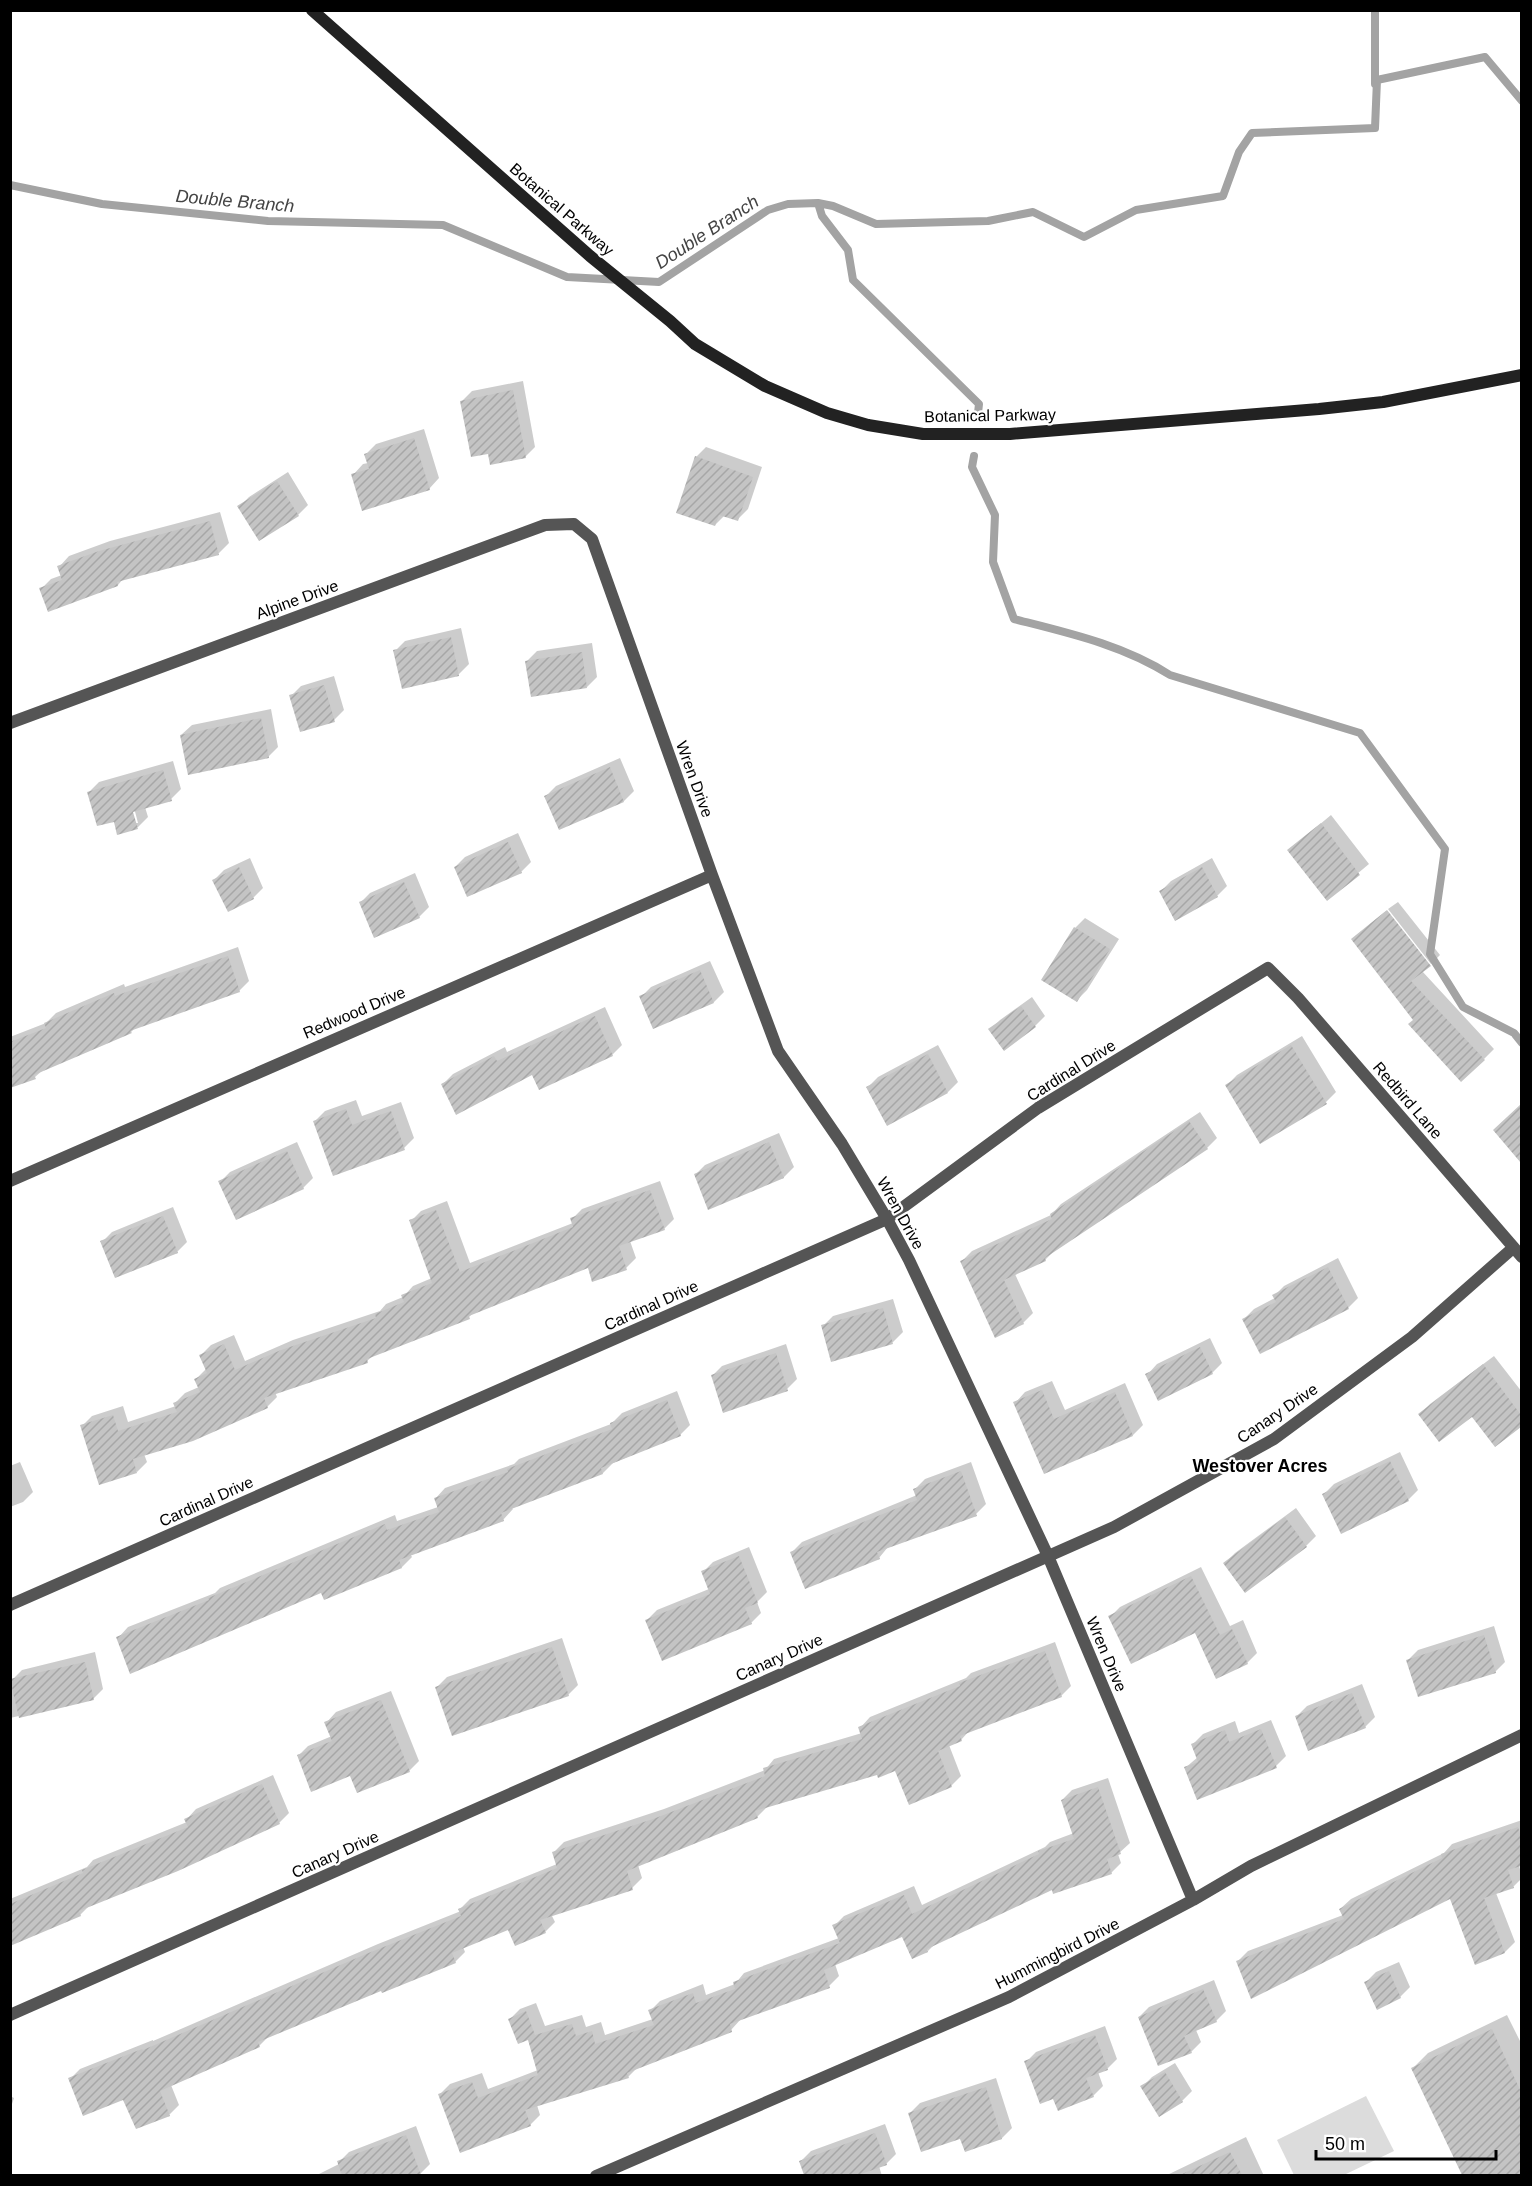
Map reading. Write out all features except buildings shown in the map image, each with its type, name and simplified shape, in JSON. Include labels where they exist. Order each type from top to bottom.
[{"type":"street","name":"Botanical Parkway","points":[[312,10],[590,256],[695,344],[715,358],[791,399],[827,413],[868,425],[923,434],[1010,434],[1319,409],[1406,398],[1521,375]]},
{"type":"street","name":"Alpine Drive","points":[[10,723],[545,525],[574,524],[592,539]]},
{"type":"street","name":"Wren Drive","points":[[592,539],[712,875],[778,1051],[842,1144],[887,1219],[914,1270],[1048,1556],[1193,1900]]},
{"type":"street","name":"Redwood Drive","points":[[10,1180],[712,875]]},
{"type":"street","name":"Cardinal Drive","points":[[10,1605],[887,1219],[1038,1108],[1268,968]]},
{"type":"street","name":"Redbird Lane","points":[[1268,968],[1298,998],[1517,1252]]},
{"type":"street","name":"Canary Drive","points":[[10,2015],[1114,1527],[1274,1438],[1412,1337],[1517,1252]]},
{"type":"street","name":"Hummingbird Drive","points":[[596,2175],[1009,1997],[1193,1900],[1251,1866],[1521,1735]]},
{"type":"shaded area","points":[[1366,2096],[1394,2151],[1344,2175],[1294,2175],[1277,2140]]},
{"type":"waterway","points":[[1375,10],[1375,84]]},
{"type":"waterway","name":"Double Branch","points":[[1375,128],[1377,80],[1485,57],[1522,101]]},
{"type":"waterway","name":"Double Branch","points":[[10,185],[102,204],[268,221],[443,225],[567,277],[659,282],[768,210],[788,204],[818,203],[833,206],[876,224],[988,221],[1033,212],[1084,237],[1136,210],[1223,196],[1239,152],[1252,133],[1375,128]]},
{"type":"waterway","points":[[818,203],[822,216],[848,250],[853,280],[979,404],[978,413]]},
{"type":"waterway","points":[[974,456],[972,467],[995,515],[993,562],[1014,619],[1095,641],[1134,656],[1170,675],[1360,733],[1445,849],[1430,954],[1463,1007],[1514,1033],[1522,1043]]},
{"type":"district","name":"Westover Acres","points":[[1260,1466]]}]
